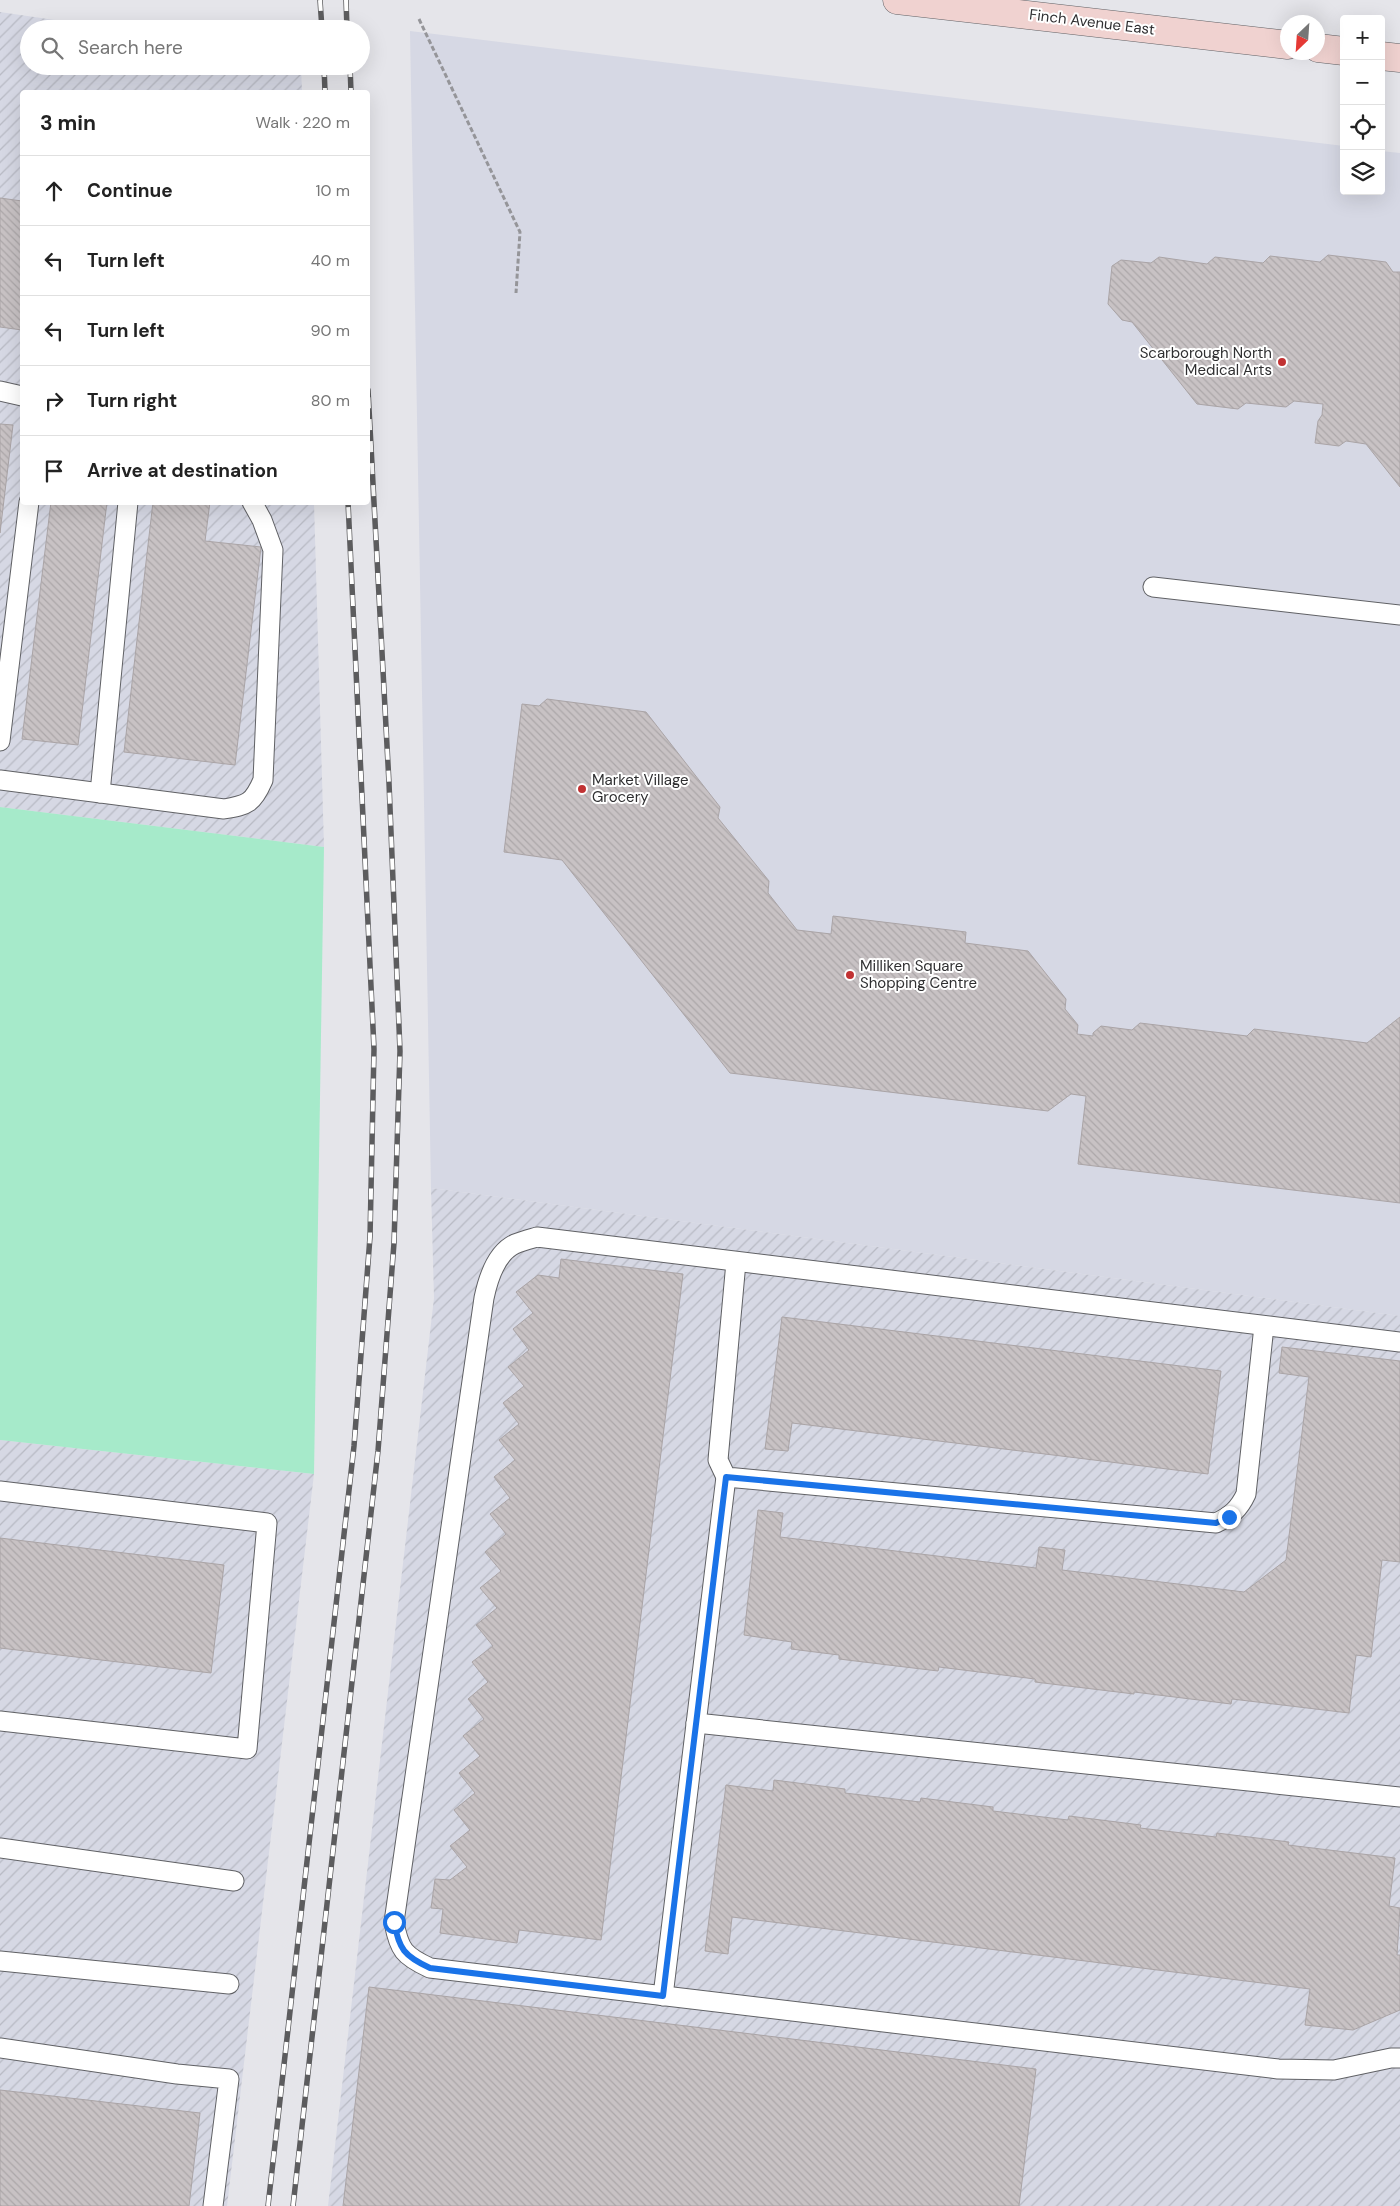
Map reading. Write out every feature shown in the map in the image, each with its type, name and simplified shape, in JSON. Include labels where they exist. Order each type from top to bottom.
[{"type":"main road","name":"Finch Avenue East","points":[[897,0],[1280,44]]},
{"type":"main road","points":[[1325,49],[1340,51]]},
{"type":"main road","points":[[1385,56],[1400,58]]},
{"type":"lane","points":[[0,391],[20,396]]},
{"type":"lane","points":[[0,741],[28,505]]},
{"type":"lane","points":[[100,793],[128,505]]},
{"type":"lane","points":[[0,780],[224,809],[244,805],[256,797],[263,780],[273,550],[262,520],[254,505]]},
{"type":"lane","points":[[1152,587],[1400,615]]},
{"type":"lane","points":[[1400,1342],[537,1237],[513,1245],[498,1259],[487,1283],[484,1298],[394,1922],[398,1942],[413,1960],[430,1968],[1278,2068],[1334,2070],[1390,2058],[1400,2058]]},
{"type":"lane","points":[[663,1996],[726,1477],[718,1460],[736,1262]]},
{"type":"lane","points":[[726,1477],[1216,1523],[1229,1517],[1241,1505],[1246,1494],[1264,1326]]},
{"type":"lane","points":[[0,1491],[267,1523],[247,1749],[0,1721]]},
{"type":"lane","points":[[696,1723],[1400,1797]]},
{"type":"lane","points":[[0,1848],[234,1881]]},
{"type":"lane","points":[[0,1961],[229,1984]]},
{"type":"lane","points":[[0,2048],[177,2074],[230,2079],[214,2206]]},
{"type":"path","points":[[419,19],[520,232],[516,293]]},
{"type":"shaded area","points":[[0,12],[55,20],[20,20],[20,75],[301,75],[302,90],[20,90],[20,505],[314,505],[324,847],[0,807]]},
{"type":"shaded area","points":[[410,31],[1340,146],[1340,195],[1385,195],[1385,151],[1400,153],[1400,1316],[431,1188]]},
{"type":"shaded area","points":[[431,1188],[1400,1316],[1400,2206],[328,2206],[434,1298]]},
{"type":"shaded area","points":[[0,1440],[314,1474],[227,2206],[0,2206]]},
{"type":"green space","points":[[0,807],[324,847],[314,1474],[0,1440]]},
{"type":"building","points":[[0,198],[20,201],[20,330],[0,327]]},
{"type":"building","name":"Scarborough North Medical Arts","points":[[1328,255],[1386,262],[1393,272],[1400,272],[1400,487],[1366,444],[1346,441],[1339,446],[1315,443],[1323,404],[1294,401],[1286,407],[1246,403],[1238,409],[1197,404],[1132,322],[1122,320],[1108,304],[1112,266],[1121,260],[1151,263],[1159,257],[1207,264],[1215,257],[1263,263],[1270,256],[1320,262]]},
{"type":"building","points":[[0,424],[13,425],[0,533]]},
{"type":"building","points":[[51,505],[107,505],[78,745],[22,739]]},
{"type":"building","points":[[153,505],[210,505],[205,541],[261,547],[235,765],[124,752]]},
{"type":"building","name":"Milliken Square Shopping Centre","points":[[547,699],[646,712],[720,807],[718,818],[769,881],[768,893],[797,930],[831,934],[833,916],[966,932],[965,943],[1028,951],[1066,999],[1065,1009],[1078,1025],[1077,1034],[1093,1036],[1093,1033],[1101,1026],[1132,1030],[1140,1023],[1247,1036],[1254,1029],[1367,1043],[1400,1017],[1400,1203],[1078,1164],[1086,1096],[1071,1094],[1048,1111],[730,1073],[562,860],[504,852],[522,704],[539,706]]},
{"type":"building","points":[[561,1259],[683,1274],[601,1940],[519,1930],[517,1943],[440,1933],[443,1909],[431,1908],[435,1879],[450,1880],[467,1867],[450,1846],[470,1830],[454,1810],[475,1793],[459,1773],[480,1756],[463,1736],[484,1719],[468,1699],[488,1682],[472,1662],[493,1646],[476,1625],[497,1608],[480,1588],[501,1571],[485,1552],[506,1534],[490,1514],[510,1498],[494,1477],[515,1460],[499,1440],[519,1424],[503,1403],[524,1386],[508,1367],[529,1350],[513,1329],[533,1313],[516,1292],[538,1275],[559,1278]]},
{"type":"building","points":[[782,1317],[1221,1371],[1208,1474],[792,1423],[788,1451],[765,1449]]},
{"type":"building","points":[[1282,1347],[1400,1361],[1400,1562],[1382,1560],[1371,1657],[1356,1655],[1349,1713],[1232,1699],[1231,1704],[1134,1692],[1134,1694],[1035,1682],[1035,1679],[939,1667],[938,1671],[839,1659],[839,1655],[791,1649],[792,1642],[744,1635],[758,1510],[783,1513],[780,1537],[1036,1568],[1039,1547],[1065,1550],[1062,1570],[1244,1592],[1286,1560],[1309,1377],[1279,1373]]},
{"type":"building","points":[[0,1538],[224,1565],[211,1673],[0,1648]]},
{"type":"building","points":[[774,1780],[845,1789],[845,1793],[920,1802],[921,1798],[993,1807],[993,1811],[1068,1820],[1069,1816],[1141,1825],[1140,1828],[1216,1837],[1217,1833],[1289,1842],[1288,1845],[1395,1858],[1389,1906],[1400,1908],[1397,1955],[1400,1955],[1400,2010],[1353,2030],[1305,2025],[1310,1989],[732,1917],[728,1954],[705,1951],[726,1785],[773,1791]]},
{"type":"building","points":[[369,1987],[1036,2069],[1019,2206],[343,2206]]},
{"type":"building","points":[[0,2090],[200,2113],[189,2206],[0,2206]]},
{"type":"railway","points":[[320,0],[321,20]]},
{"type":"railway","points":[[346,0],[347,20]]},
{"type":"railway","points":[[324,75],[325,90]]},
{"type":"railway","points":[[350,75],[351,90]]},
{"type":"railway","points":[[293,2206],[378,1451],[394,1243],[400,1051],[389,783],[370,427]]},
{"type":"railway","points":[[268,2206],[354,1446],[370,1237],[374,1049],[348,505]]},
{"type":"place","name":"Scarborough North Medical Arts","points":[[1282,362]]},
{"type":"place","name":"Market Village Grocery","points":[[582,789]]},
{"type":"place","name":"Milliken Square Shopping Centre","points":[[850,975]]},
{"type":"route","points":[[394,1922],[398,1942],[413,1960],[430,1968],[663,1996],[726,1477],[1216,1523],[1229,1517]]}]
